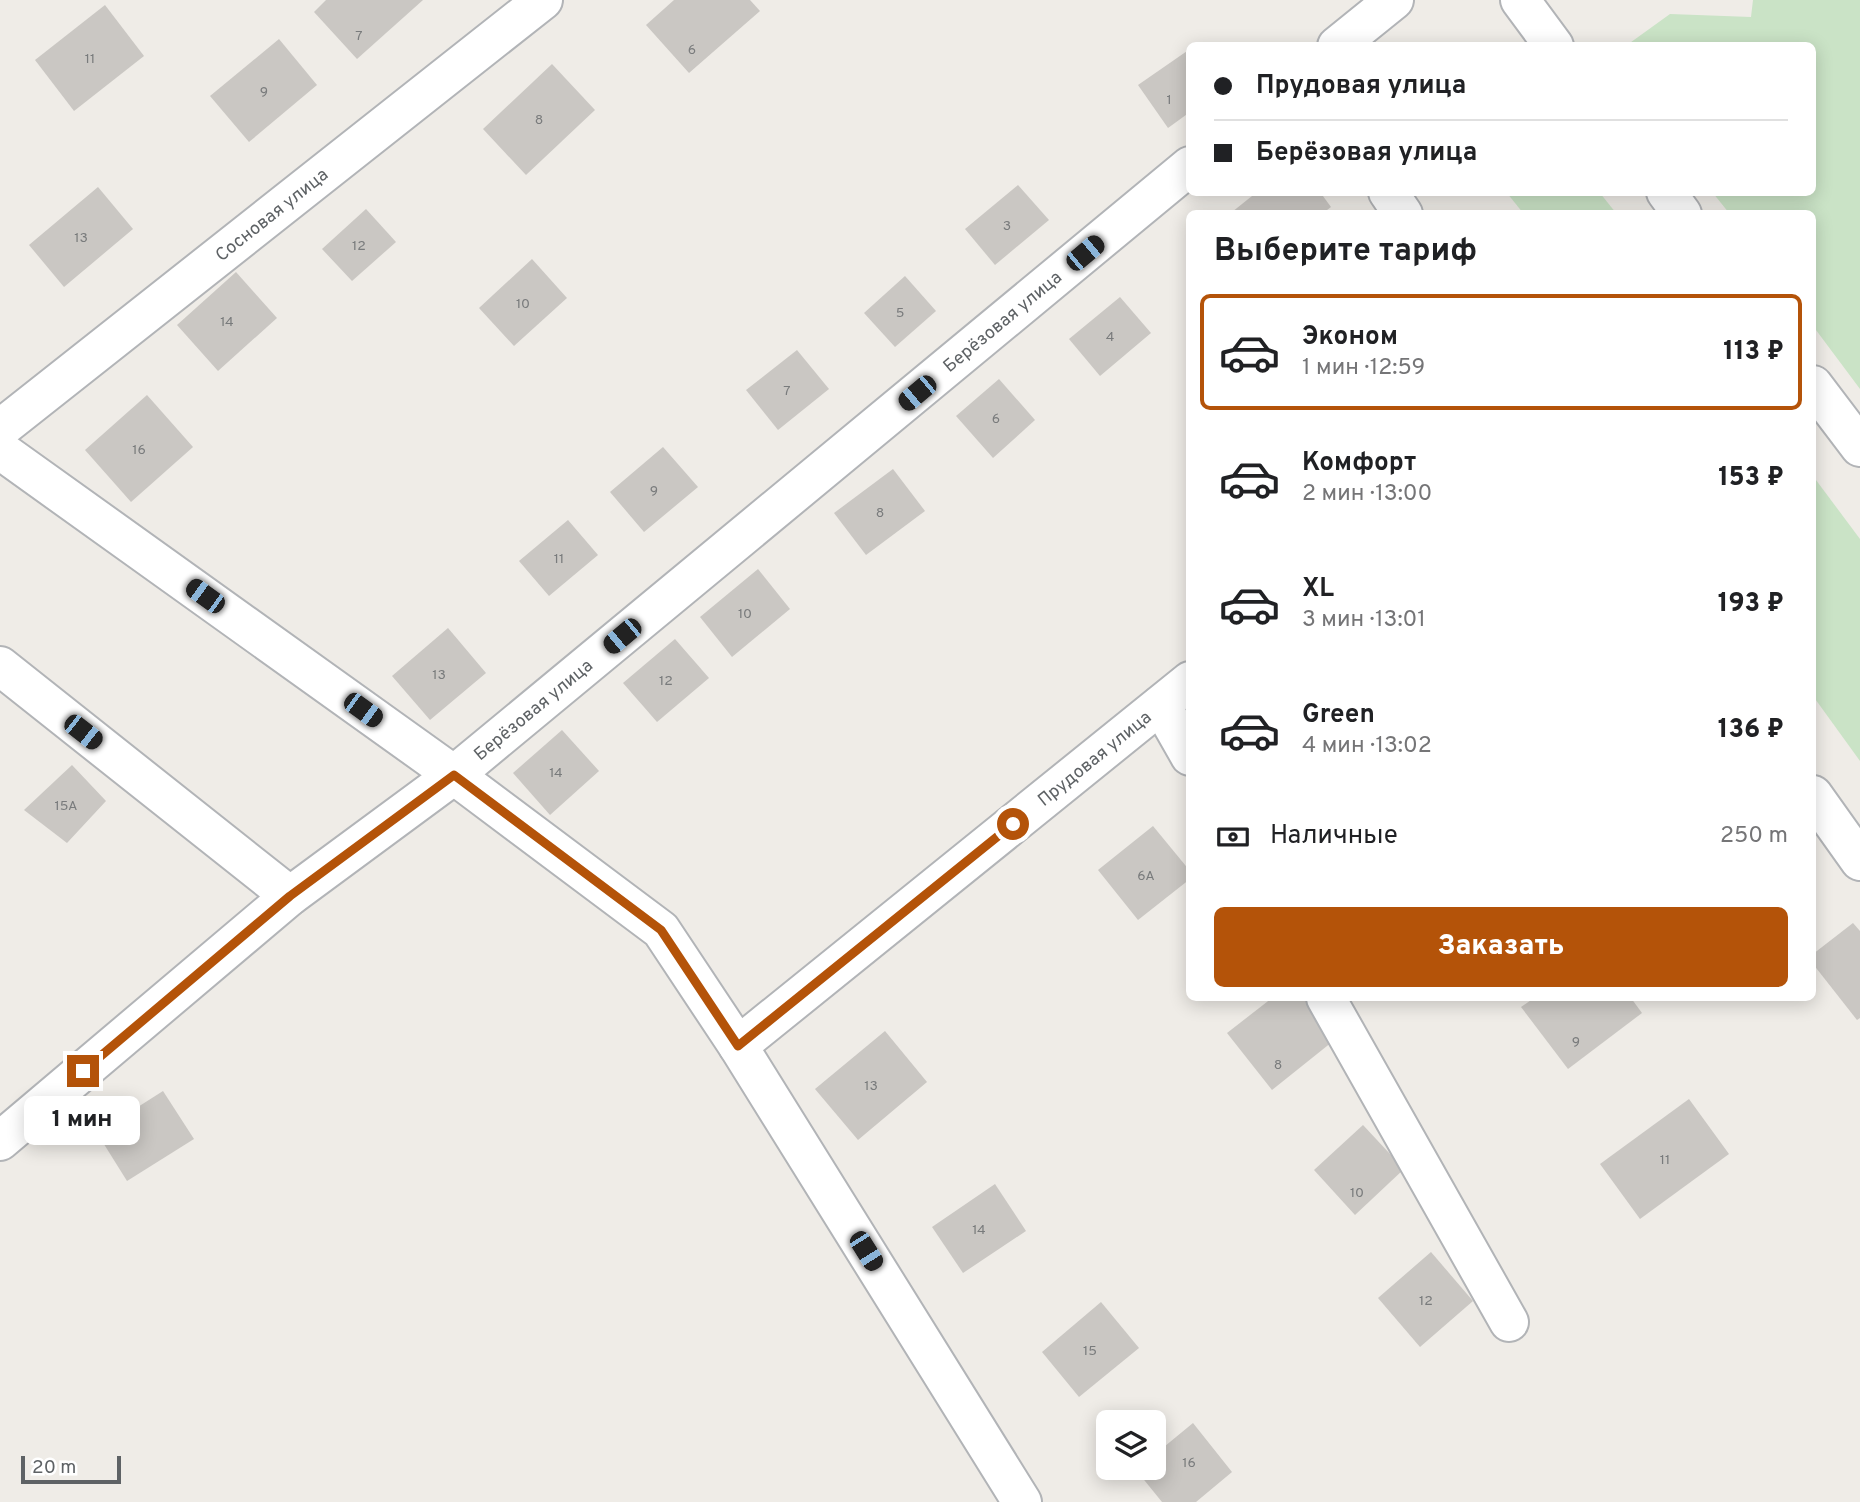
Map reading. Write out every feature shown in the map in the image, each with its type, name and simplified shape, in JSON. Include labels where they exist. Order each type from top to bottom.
[{"type":"street","name":"Сосновая улица","points":[[0,429],[543,0]]},
{"type":"street","points":[[1342,42],[1394,0]]},
{"type":"street","points":[[1520,0],[1551,42]]},
{"type":"street","name":"Берёзовая улица","points":[[0,1141],[290,896],[454,775],[1186,169]]},
{"type":"street","points":[[1816,389],[1860,447]]},
{"type":"street","points":[[0,450],[454,775],[661,930],[738,1046],[1022,1502]]},
{"type":"street","points":[[0,666],[290,896]]},
{"type":"street","name":"Прудовая улица","points":[[738,1046],[1186,684]]},
{"type":"street","points":[[1161,705],[1186,749]]},
{"type":"street","points":[[1816,798],[1860,861]]},
{"type":"street","points":[[1328,1001],[1509,1322]]},
{"type":"green space","points":[[1753,0],[1860,0],[1860,389],[1816,330],[1816,210],[1727,210],[1715,196],[1816,196],[1816,42],[1631,42],[1670,14],[1751,17]]},
{"type":"green space","points":[[1509,196],[1602,196],[1614,210],[1521,210]]},
{"type":"green space","points":[[1816,480],[1860,539],[1860,761],[1816,700]]},
{"type":"building","points":[[326,0],[423,0],[357,59],[314,12]]},
{"type":"building","points":[[674,0],[750,0],[760,11],[689,73],[646,25]]},
{"type":"building","points":[[105,5],[144,56],[74,111],[35,60]]},
{"type":"building","points":[[279,39],[317,85],[249,142],[210,96]]},
{"type":"building","points":[[1186,52],[1186,115],[1168,128],[1138,85]]},
{"type":"building","points":[[552,64],[595,110],[526,175],[483,129]]},
{"type":"building","points":[[1018,185],[1049,220],[995,265],[965,229]]},
{"type":"building","points":[[98,187],[133,229],[64,287],[29,245]]},
{"type":"building","points":[[1252,196],[1323,196],[1331,207],[1327,210],[1234,210]]},
{"type":"building","points":[[366,209],[396,242],[352,281],[322,249]]},
{"type":"building","points":[[532,259],[567,298],[514,346],[479,308]]},
{"type":"building","points":[[236,272],[277,318],[218,371],[177,325]]},
{"type":"building","points":[[905,276],[936,311],[895,347],[864,313]]},
{"type":"building","points":[[1120,297],[1151,333],[1100,376],[1069,339]]},
{"type":"building","points":[[797,350],[829,389],[778,430],[746,390]]},
{"type":"building","points":[[999,379],[1035,420],[993,458],[956,416]]},
{"type":"building","points":[[147,395],[193,447],[131,502],[85,450]]},
{"type":"building","points":[[663,447],[698,487],[644,532],[610,492]]},
{"type":"building","points":[[893,469],[925,511],[866,555],[834,513]]},
{"type":"building","points":[[568,520],[598,555],[549,596],[519,561]]},
{"type":"building","points":[[758,569],[790,609],[732,657],[700,617]]},
{"type":"building","points":[[448,628],[486,673],[430,720],[392,676]]},
{"type":"building","points":[[675,639],[709,678],[657,722],[623,683]]},
{"type":"building","points":[[562,730],[599,771],[550,815],[513,773]]},
{"type":"building","points":[[72,765],[106,801],[67,843],[24,810]]},
{"type":"building","points":[[1153,826],[1186,866],[1186,882],[1138,920],[1098,870]]},
{"type":"building","points":[[1853,923],[1860,931],[1860,1018],[1857,1020],[1816,968],[1816,952]]},
{"type":"building","points":[[1268,1001],[1307,1001],[1337,1038],[1272,1090],[1227,1033]]},
{"type":"building","points":[[1530,1001],[1633,1001],[1642,1013],[1568,1069],[1521,1007]]},
{"type":"building","points":[[885,1031],[927,1082],[858,1140],[815,1089]]},
{"type":"building","points":[[163,1091],[194,1139],[127,1181],[97,1133]]},
{"type":"building","points":[[1689,1099],[1729,1154],[1640,1219],[1600,1164]]},
{"type":"building","points":[[1363,1125],[1404,1169],[1355,1215],[1314,1170]]},
{"type":"building","points":[[995,1184],[1026,1231],[963,1273],[932,1227]]},
{"type":"building","points":[[1431,1252],[1473,1301],[1420,1347],[1378,1298]]},
{"type":"building","points":[[1101,1302],[1139,1348],[1079,1397],[1042,1352]]},
{"type":"building","points":[[1193,1423],[1232,1472],[1196,1502],[1162,1502],[1144,1480],[1166,1480],[1166,1445]]},
{"type":"route","points":[[83,1071],[290,896],[454,775],[661,930],[738,1046],[1013,824]]}]
